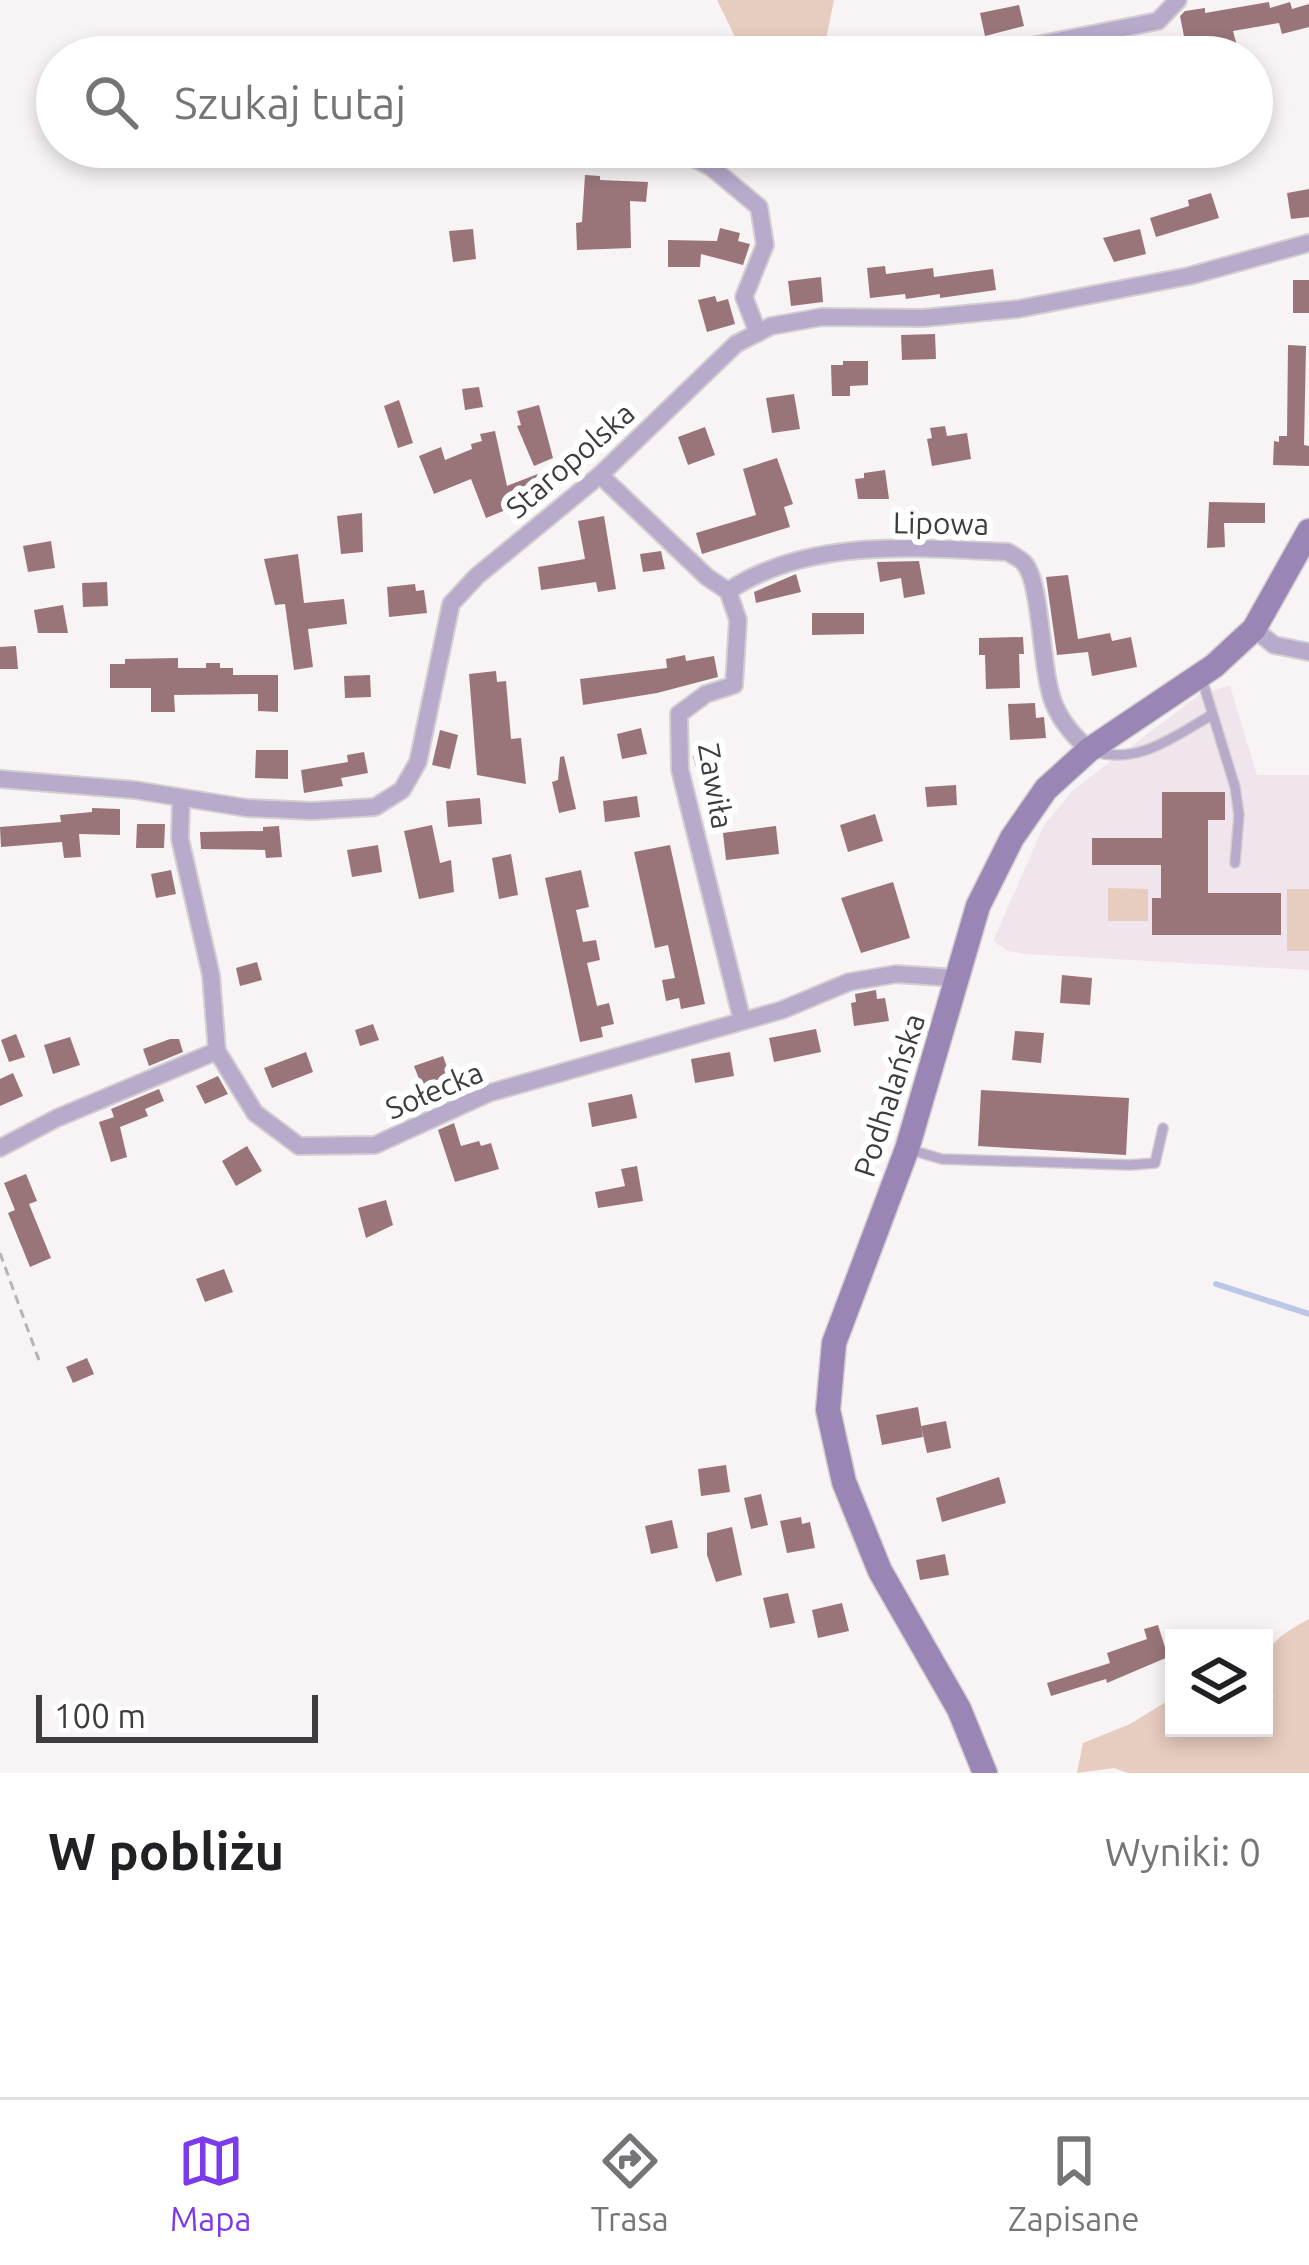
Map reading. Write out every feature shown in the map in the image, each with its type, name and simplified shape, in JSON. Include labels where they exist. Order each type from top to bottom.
[{"type":"street","points":[[1083,36],[1158,21],[1178,0]]},
{"type":"street","points":[[712,168],[759,207],[765,245],[745,297],[758,333]]},
{"type":"street","name":"Staropolska","points":[[0,779],[312,811],[375,807],[402,790],[418,762],[452,604],[477,576],[600,475],[736,344],[771,326],[821,317],[923,318],[1018,309],[1189,276],[1309,243]]},
{"type":"street","points":[[600,475],[707,578],[728,591]]},
{"type":"street","name":"Podhalańska","points":[[985,1773],[958,1709],[880,1571],[844,1482],[828,1410],[834,1343],[907,1149],[978,906],[1012,838],[1046,789],[1088,750],[1201,675],[1254,629],[1309,531]]},
{"type":"street","name":"Lipowa","points":[[728,591],[796,560],[855,551],[1008,552],[1023,561],[1032,576],[1040,651],[1053,703],[1088,750]]},
{"type":"street","name":"Zawiła","points":[[728,591],[738,620],[734,685],[706,694],[679,714],[680,770],[742,1021]]},
{"type":"street","points":[[1254,629],[1274,645],[1309,652]]},
{"type":"street","name":"Sołecka","points":[[181,800],[180,839],[211,975],[217,1052],[255,1113],[299,1146],[375,1145],[489,1093],[782,1010],[849,982],[896,974],[956,978]]},
{"type":"street","points":[[0,1148],[57,1118],[217,1052]]},
{"type":"lane","points":[[1201,675],[1235,787],[1239,815],[1235,862]]},
{"type":"lane","points":[[1088,750],[1116,758],[1139,754],[1210,716]]},
{"type":"lane","points":[[907,1149],[942,1159],[1130,1166],[1155,1162],[1163,1128]]},
{"type":"path","points":[[0,1253],[40,1363]]},
{"type":"shaded area","points":[[717,0],[834,0],[827,36],[735,36]]},
{"type":"shaded area","points":[[1230,686],[1257,775],[1309,775],[1309,970],[1026,954],[1008,951],[993,941],[1044,825],[1073,790],[1203,692]]},
{"type":"shaded area","points":[[1108,888],[1148,889],[1148,921],[1108,921]]},
{"type":"shaded area","points":[[1287,889],[1309,889],[1309,951],[1287,951]]},
{"type":"shaded area","points":[[1309,1619],[1309,1773],[1128,1773],[1114,1768],[1077,1773],[1083,1743],[1130,1724],[1165,1703],[1165,1737],[1273,1737],[1273,1645]]},
{"type":"building","points":[[1269,2],[1270,8],[1290,2],[1292,9],[1309,4],[1309,27],[1282,34],[1279,23],[1233,31],[1234,36],[1184,36],[1180,16],[1205,8],[1205,13]]},
{"type":"building","points":[[1019,5],[1024,26],[985,36],[980,13]]},
{"type":"building","points":[[585,175],[648,182],[646,202],[630,201],[631,248],[577,250],[576,223],[582,222]]},
{"type":"building","points":[[1309,189],[1309,217],[1291,219],[1287,193]]},
{"type":"building","points":[[1211,193],[1219,218],[1156,237],[1150,218],[1189,206],[1188,200]]},
{"type":"building","points":[[720,228],[740,233],[738,241],[750,244],[743,265],[701,254],[700,267],[668,267],[668,240],[717,241]]},
{"type":"building","points":[[473,229],[476,259],[453,262],[449,231]]},
{"type":"building","points":[[1140,229],[1146,254],[1114,262],[1103,238]]},
{"type":"building","points":[[885,266],[886,274],[933,268],[934,277],[993,269],[996,290],[940,298],[940,294],[906,299],[905,294],[870,298],[867,268]]},
{"type":"building","points":[[821,277],[823,302],[791,306],[788,281]]},
{"type":"building","points":[[1293,280],[1309,280],[1309,313],[1293,313]]},
{"type":"building","points":[[715,296],[717,302],[728,299],[735,324],[707,332],[698,300]]},
{"type":"building","points":[[935,334],[936,359],[902,360],[901,335]]},
{"type":"building","points":[[1288,345],[1306,346],[1304,445],[1309,446],[1309,466],[1273,465],[1274,441],[1287,436]]},
{"type":"building","points":[[843,361],[868,361],[868,385],[850,386],[850,396],[832,396],[831,365],[843,365]]},
{"type":"building","points":[[479,387],[483,407],[465,410],[462,389]]},
{"type":"building","points":[[794,394],[800,429],[772,433],[766,398]]},
{"type":"building","points":[[399,400],[413,443],[398,448],[384,406]]},
{"type":"building","points":[[539,405],[553,458],[534,466],[517,426],[521,425],[517,411]]},
{"type":"building","points":[[945,426],[947,436],[967,433],[971,459],[932,466],[930,428]]},
{"type":"building","points":[[705,427],[715,455],[688,465],[678,437]]},
{"type":"building","points":[[495,431],[507,486],[548,470],[555,490],[486,518],[471,479],[434,494],[419,456],[441,447],[445,460],[472,449],[471,444],[482,441],[480,434]]},
{"type":"building","points":[[777,458],[793,504],[784,507],[790,527],[702,554],[696,533],[756,515],[743,469]]},
{"type":"building","points":[[885,470],[889,499],[858,499],[855,479]]},
{"type":"building","points":[[1209,502],[1265,503],[1265,523],[1224,523],[1225,547],[1207,548]]},
{"type":"building","points":[[362,513],[363,552],[341,554],[337,516]]},
{"type":"building","points":[[604,516],[616,589],[598,592],[596,582],[541,590],[538,567],[585,559],[578,521]]},
{"type":"building","points":[[973,520],[975,538],[934,536],[933,525]]},
{"type":"building","points":[[51,541],[55,568],[28,572],[23,546]]},
{"type":"building","points":[[661,551],[665,569],[643,572],[640,554]]},
{"type":"building","points":[[298,554],[304,603],[344,599],[347,624],[308,629],[313,667],[294,670],[285,604],[275,605],[264,559]]},
{"type":"building","points":[[919,561],[925,594],[904,598],[901,578],[880,582],[877,562]]},
{"type":"building","points":[[796,574],[801,592],[756,603],[754,592]]},
{"type":"building","points":[[1068,575],[1078,639],[1110,633],[1112,641],[1131,637],[1137,667],[1092,676],[1088,652],[1057,655],[1046,577]]},
{"type":"building","points":[[107,582],[108,606],[83,607],[82,583]]},
{"type":"building","points":[[415,584],[416,591],[424,590],[427,613],[389,617],[387,587]]},
{"type":"building","points":[[63,605],[68,633],[38,633],[34,610]]},
{"type":"building","points":[[812,613],[864,613],[864,634],[812,635]]},
{"type":"building","points":[[1023,637],[1020,688],[986,689],[985,655],[979,655],[979,638]]},
{"type":"building","points":[[16,646],[18,669],[0,669],[0,647]]},
{"type":"building","points":[[685,655],[686,661],[714,656],[718,677],[583,705],[580,679],[667,668],[666,659]]},
{"type":"building","points":[[178,658],[178,668],[220,663],[220,668],[233,668],[233,675],[278,675],[278,712],[258,711],[258,694],[174,695],[175,712],[151,712],[151,688],[110,688],[110,664],[125,664],[125,659]]},
{"type":"building","points":[[496,671],[497,682],[506,681],[511,739],[521,738],[526,784],[477,775],[469,674]]},
{"type":"building","points":[[370,675],[371,697],[345,698],[344,676]]},
{"type":"building","points":[[1035,703],[1036,718],[1044,717],[1046,738],[1010,740],[1008,704]]},
{"type":"building","points":[[641,728],[647,754],[622,759],[617,734]]},
{"type":"building","points":[[440,730],[458,735],[450,769],[432,765]]},
{"type":"building","points":[[256,750],[288,750],[288,779],[255,778]]},
{"type":"building","points":[[364,752],[368,773],[341,778],[343,786],[304,793],[301,770],[348,762],[347,755]]},
{"type":"building","points":[[709,752],[711,762],[718,761],[730,811],[708,816],[693,756]]},
{"type":"building","points":[[564,756],[576,809],[559,813],[552,782],[558,780],[560,757]]},
{"type":"building","points":[[956,785],[957,805],[927,807],[925,787]]},
{"type":"building","points":[[1162,792],[1225,792],[1225,820],[1208,820],[1208,893],[1281,893],[1281,935],[1152,935],[1152,898],[1161,898],[1161,865],[1092,865],[1092,838],[1162,838]]},
{"type":"building","points":[[637,796],[640,817],[605,822],[603,801]]},
{"type":"building","points":[[480,798],[482,824],[448,827],[446,801]]},
{"type":"building","points":[[92,808],[120,809],[120,835],[79,834],[81,857],[64,858],[62,842],[1,847],[0,827],[61,822],[60,815],[92,812]]},
{"type":"building","points":[[875,814],[883,841],[848,852],[840,825]]},
{"type":"building","points":[[137,824],[165,824],[164,848],[136,848]]},
{"type":"building","points":[[432,825],[440,863],[451,860],[454,892],[419,899],[404,831]]},
{"type":"building","points":[[279,826],[282,857],[266,858],[265,850],[201,849],[200,832],[263,831],[263,827]]},
{"type":"building","points":[[776,826],[779,854],[726,860],[723,833]]},
{"type":"building","points":[[378,845],[382,872],[352,877],[347,850]]},
{"type":"building","points":[[670,845],[705,1004],[681,1009],[679,998],[666,1001],[662,980],[675,978],[668,945],[655,948],[634,852]]},
{"type":"building","points":[[511,854],[518,895],[499,899],[492,858]]},
{"type":"building","points":[[171,870],[176,894],[156,898],[151,874]]},
{"type":"building","points":[[581,870],[589,907],[576,910],[583,942],[596,940],[600,960],[587,963],[597,1006],[609,1003],[614,1024],[601,1027],[603,1037],[580,1042],[545,878]]},
{"type":"building","points":[[893,882],[910,938],[861,953],[841,898]]},
{"type":"building","points":[[257,962],[262,980],[240,986],[236,968]]},
{"type":"building","points":[[1062,975],[1092,978],[1090,1005],[1060,1003]]},
{"type":"building","points":[[876,990],[877,999],[885,998],[889,1021],[854,1026],[851,1003],[856,1002],[855,994]]},
{"type":"building","points":[[373,1024],[379,1040],[360,1046],[355,1030]]},
{"type":"building","points":[[816,1029],[821,1052],[774,1062],[769,1038]]},
{"type":"building","points":[[1015,1031],[1044,1033],[1041,1063],[1012,1060]]},
{"type":"building","points":[[16,1034],[25,1057],[9,1062],[1,1040]]},
{"type":"building","points":[[70,1037],[80,1065],[53,1074],[44,1045]]},
{"type":"building","points":[[179,1039],[183,1052],[149,1066],[143,1049]]},
{"type":"building","points":[[306,1052],[313,1072],[272,1088],[264,1068]]},
{"type":"building","points":[[730,1052],[734,1076],[695,1083],[691,1059]]},
{"type":"building","points":[[443,1056],[452,1081],[424,1092],[414,1066]]},
{"type":"building","points":[[13,1073],[23,1096],[0,1106],[0,1079]]},
{"type":"building","points":[[218,1076],[228,1094],[205,1104],[196,1086]]},
{"type":"building","points":[[159,1089],[164,1101],[145,1109],[148,1116],[120,1127],[127,1157],[111,1162],[99,1122],[114,1117],[111,1109]]},
{"type":"building","points":[[981,1090],[1129,1098],[1126,1155],[978,1146]]},
{"type":"building","points":[[632,1094],[637,1118],[592,1127],[588,1103]]},
{"type":"building","points":[[454,1123],[461,1146],[491,1143],[499,1169],[455,1182],[438,1130]]},
{"type":"building","points":[[247,1146],[262,1171],[236,1186],[222,1161]]},
{"type":"building","points":[[637,1166],[643,1201],[598,1208],[595,1192],[625,1186],[621,1169]]},
{"type":"building","points":[[26,1174],[37,1201],[29,1204],[51,1258],[30,1267],[8,1213],[15,1210],[4,1183]]},
{"type":"building","points":[[386,1200],[393,1225],[366,1238],[358,1208]]},
{"type":"building","points":[[224,1269],[233,1292],[205,1302],[196,1279]]},
{"type":"building","points":[[87,1358],[94,1374],[73,1383],[66,1367]]},
{"type":"building","points":[[918,1407],[923,1437],[882,1445],[876,1415]]},
{"type":"building","points":[[946,1421],[951,1448],[927,1453],[921,1426]]},
{"type":"building","points":[[726,1465],[730,1492],[701,1496],[698,1469]]},
{"type":"building","points":[[999,1477],[1006,1503],[942,1522],[936,1498]]},
{"type":"building","points":[[761,1494],[768,1525],[751,1529],[744,1498]]},
{"type":"building","points":[[801,1517],[802,1524],[810,1522],[815,1548],[787,1553],[780,1521]]},
{"type":"building","points":[[672,1520],[678,1548],[651,1554],[645,1526]]},
{"type":"building","points":[[732,1527],[742,1575],[716,1582],[707,1555],[707,1533]]},
{"type":"building","points":[[945,1554],[949,1575],[920,1580],[916,1560]]},
{"type":"building","points":[[788,1593],[795,1623],[770,1628],[763,1598]]},
{"type":"building","points":[[842,1603],[849,1631],[818,1638],[812,1610]]},
{"type":"building","points":[[1158,1625],[1165,1658],[1107,1683],[1106,1679],[1051,1696],[1047,1683],[1110,1663],[1107,1653],[1147,1639],[1144,1629]]},
{"type":"waterway","points":[[1216,1284],[1309,1314]]}]
